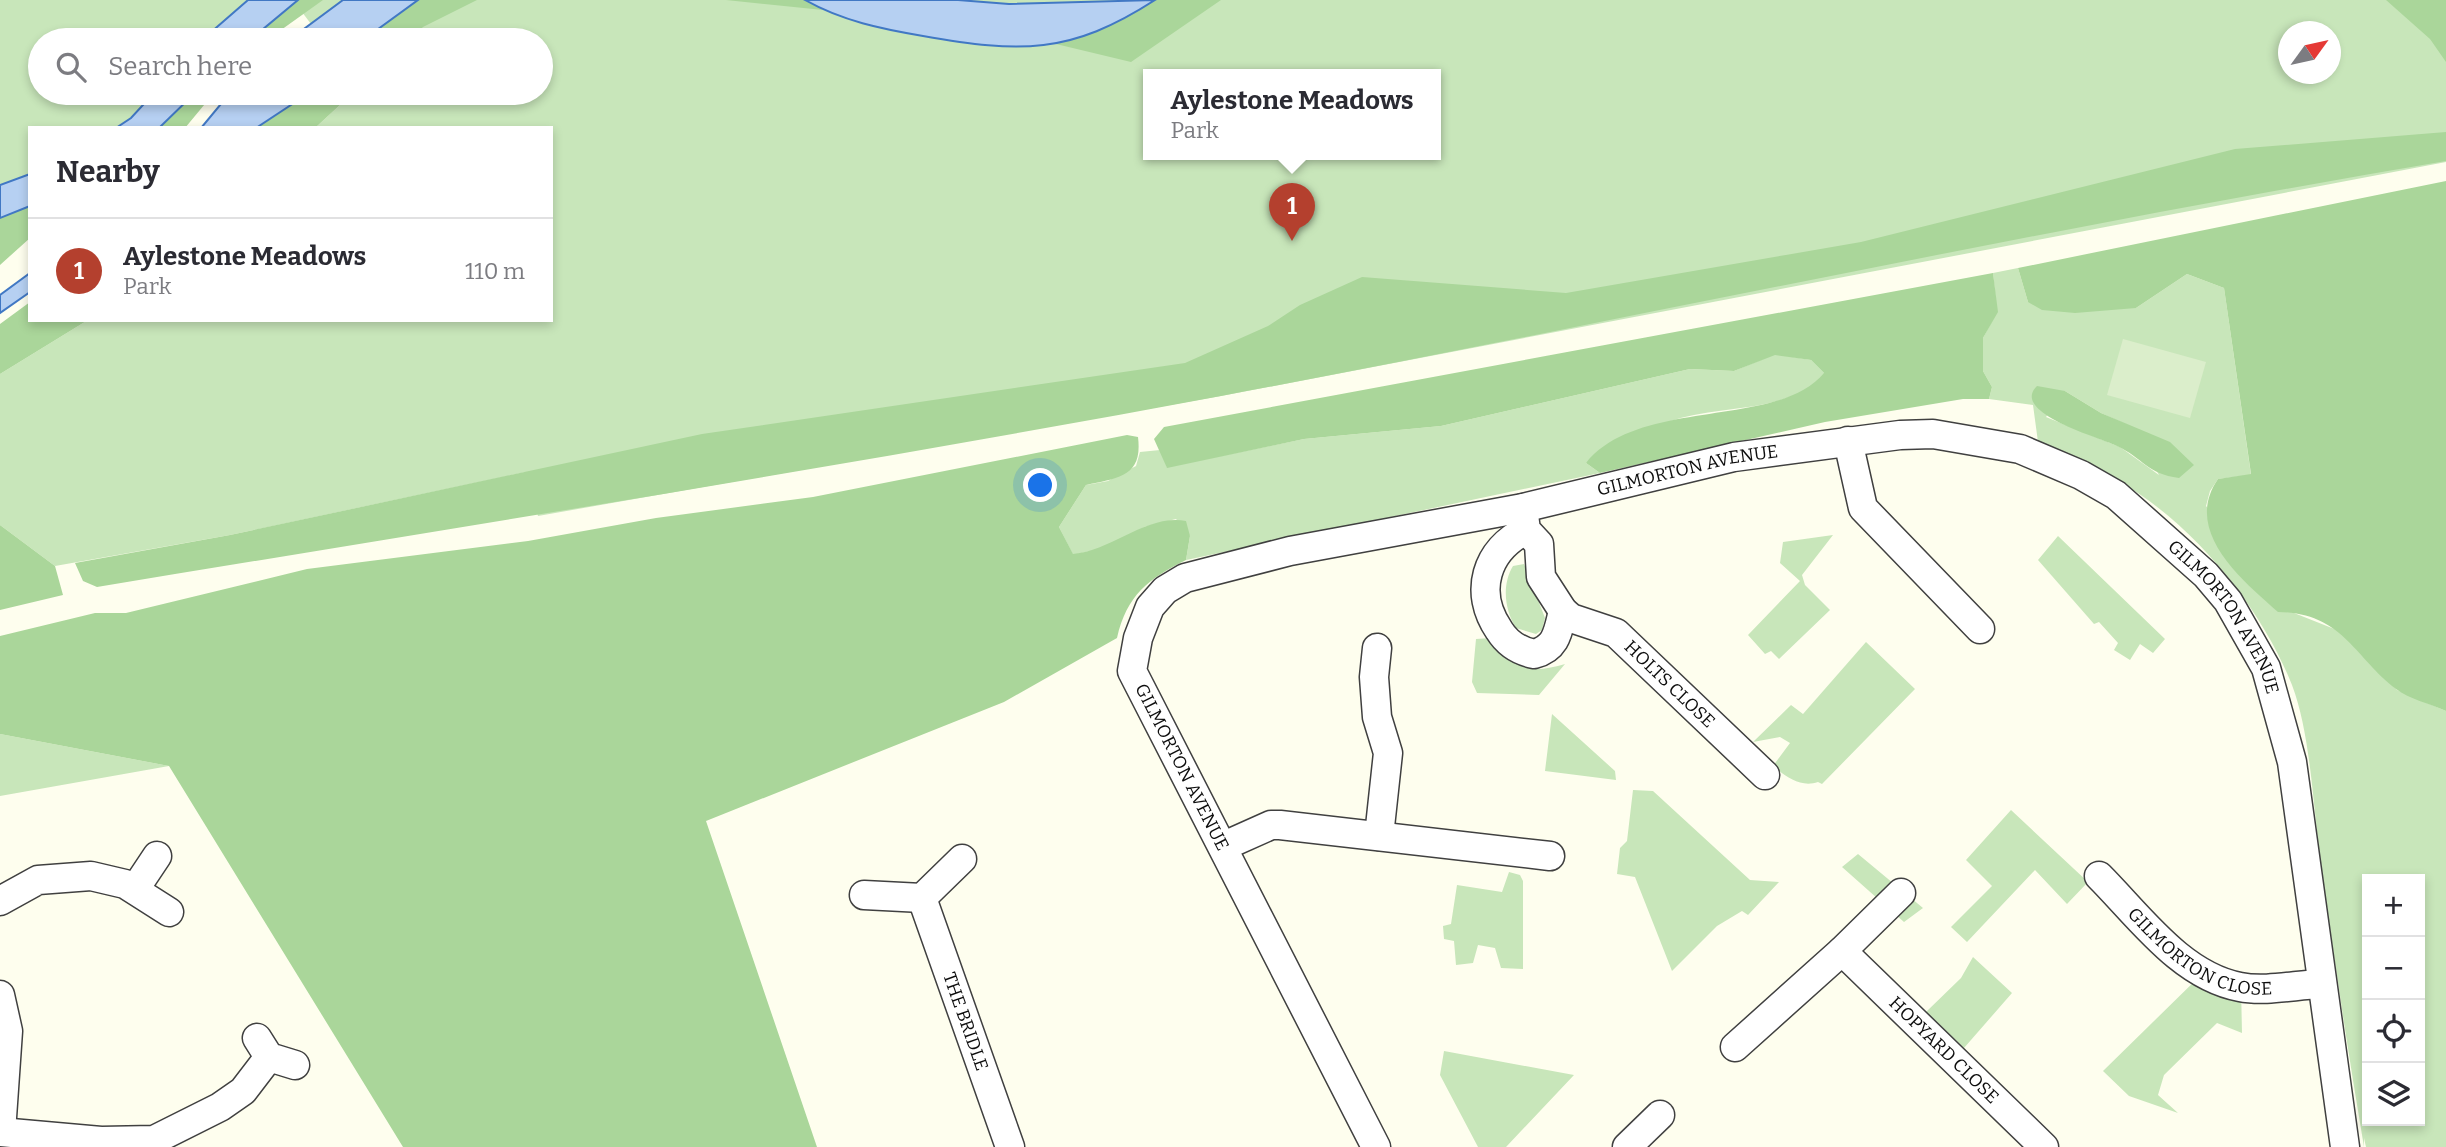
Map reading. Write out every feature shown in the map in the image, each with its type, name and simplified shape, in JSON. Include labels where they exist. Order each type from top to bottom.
[{"type":"street","name":"GILMORTON AVENUE","points":[[1376,1147],[1132,671],[1138,638],[1150,607],[1165,590],[1185,578],[1290,551],[1525,519],[1734,457],[1848,441],[1933,434],[1971,438],[2031,453],[2116,495],[2206,575],[2228,601],[2256,646],[2281,715],[2292,762],[2320,984],[2345,1147]]},
{"type":"street","points":[[1848,441],[1863,508],[1980,629]]},
{"type":"street","points":[[1525,519],[1539,544],[1538,561],[1545,587],[1563,611],[1556,640],[1550,647],[1534,654],[1512,645],[1490,618],[1484,596],[1492,560],[1525,519]]},
{"type":"street","name":"HOLTS CLOSE","points":[[1563,611],[1571,618],[1616,633],[1765,775]]},
{"type":"street","points":[[1377,648],[1374,677],[1377,717],[1388,753],[1379,836]]},
{"type":"street","points":[[1224,846],[1270,825],[1280,825],[1550,856]]},
{"type":"street","points":[[135,890],[157,856]]},
{"type":"street","points":[[864,895],[922,898],[962,859]]},
{"type":"street","points":[[0,901],[38,880],[91,876],[135,890],[169,912]]},
{"type":"street","name":"GILMORTON CLOSE","points":[[2099,876],[2185,961],[2203,973],[2241,987],[2320,984]]},
{"type":"street","points":[[1735,1047],[1842,951],[1901,893]]},
{"type":"street","name":"THE BRIDLE","points":[[922,898],[1010,1147]]},
{"type":"street","name":"HOPYARD CLOSE","points":[[1842,951],[2044,1147]]},
{"type":"street","points":[[0,995],[8,1031],[1,1132],[155,1143],[243,1091],[274,1053]]},
{"type":"green space","points":[[0,0],[248,0],[216,28],[28,28],[28,105],[143,105],[119,126],[28,126],[28,175],[0,185]]},
{"type":"green space","points":[[293,0],[2446,0],[2446,162],[1221,396],[538,516],[526,472],[230,535],[55,566],[0,525],[0,374],[85,322],[553,322],[553,126],[317,126],[340,105],[553,105],[553,28],[314,28]]},
{"type":"green space","points":[[298,0],[323,0],[284,28],[264,28]]},
{"type":"green space","points":[[418,0],[477,0],[422,28],[380,28]]},
{"type":"green space","points":[[726,0],[805,0],[823,10]]},
{"type":"green space","points":[[1155,0],[1221,0],[1131,62],[1056,44],[1107,26]]},
{"type":"green space","points":[[2386,0],[2446,0],[2446,62],[2430,39]]},
{"type":"green space","points":[[183,105],[204,105],[187,126],[161,126]]},
{"type":"green space","points":[[291,105],[340,105],[317,126],[259,126]]},
{"type":"green space","points":[[2446,132],[2446,161],[1986,245],[1374,367],[1081,422],[97,587],[83,581],[75,563],[230,535],[702,434],[1185,363],[1268,326],[1300,305],[1362,277],[1566,293],[1861,242],[2235,149]]},
{"type":"green space","points":[[2446,181],[2446,711],[2401,693],[2333,628],[2300,614],[2278,612],[2248,585],[2221,553],[2207,517],[2209,498],[2218,479],[2251,474],[2224,288],[2187,274],[2136,308],[2075,313],[2042,310],[2028,302],[2018,268]]},
{"type":"green space","points":[[28,207],[28,240],[0,265],[0,218]]},
{"type":"green space","points":[[2018,268],[2028,302],[2136,308],[2187,274],[2224,288],[2251,475],[2218,479],[2210,491],[2206,506],[2294,613],[2342,632],[2397,690],[2446,711],[2446,1147],[2366,1147],[2364,1138],[2364,1147],[2331,934],[2307,749],[2298,705],[2279,655],[2262,625],[2220,568],[2170,517],[2115,479],[2038,442],[2033,405],[1989,399],[1992,387],[1983,371],[1983,338],[1997,312],[1993,273]],"holes":[[[2065,391],[2101,413],[2130,426],[2159,475],[2120,447],[2046,417]]]},
{"type":"green space","points":[[1993,273],[1998,312],[1983,338],[1983,371],[1992,387],[1989,399],[1963,399],[1825,422],[1600,473],[1586,463],[1610,442],[1639,429],[1672,420],[1775,401],[1803,390],[1824,373],[1811,360],[1775,355],[1734,371],[1690,369],[1441,426],[1304,439],[1167,468],[1154,439],[1164,427]]},
{"type":"green space","points":[[28,303],[28,322],[85,322],[0,374],[0,324]]},
{"type":"green space","points":[[2123,339],[2206,362],[2190,418],[2107,395]]},
{"type":"green space","points":[[1775,354],[1811,360],[1825,374],[1810,387],[1792,396],[1751,407],[1687,416],[1658,426],[1586,463],[1600,473],[1186,560],[1190,536],[1176,519],[1144,527],[1108,547],[1073,555],[1059,527],[1086,485],[1108,481],[1136,466],[1140,452],[1160,450],[1167,467],[1304,439],[1441,426],[1690,369],[1734,371]]},
{"type":"green space","points":[[2037,386],[2065,391],[2101,413],[2170,442],[2194,465],[2179,478],[2159,473],[2117,446],[2077,431],[2046,415],[2035,406],[2032,396]]},
{"type":"green space","points":[[1127,435],[1138,437],[1139,450],[1132,468],[1118,477],[1086,485],[1059,527],[1073,554],[1101,547],[1143,528],[1171,520],[1186,521],[1190,536],[1186,560],[1150,582],[1133,599],[1117,638],[1004,702],[706,821],[817,1147],[403,1147],[169,766],[0,734],[0,636],[95,613],[126,613],[307,569],[528,541],[656,518],[813,497]]},
{"type":"green space","points":[[0,525],[55,566],[63,595],[0,610]]},
{"type":"green space","points":[[1833,535],[1802,575],[1805,585],[1830,610],[1779,659],[1771,651],[1765,654],[1748,635],[1800,581],[1780,563],[1783,542]]},
{"type":"green space","points":[[2058,536],[2165,639],[2153,653],[2140,644],[2130,660],[2114,650],[2118,643],[2099,622],[2094,624],[2038,560]]},
{"type":"green space","points":[[1524,564],[1545,618],[1542,630],[1536,634],[1516,628],[1507,605],[1509,573],[1513,566]]},
{"type":"green space","points":[[1491,638],[1524,666],[1540,669],[1565,664],[1539,695],[1477,693],[1472,682],[1476,639]]},
{"type":"green space","points":[[1866,642],[1915,689],[1822,784],[1806,784],[1788,777],[1773,766],[1790,743],[1780,737],[1753,742],[1791,705],[1803,714]]},
{"type":"green space","points":[[1552,714],[1615,771],[1616,780],[1545,771]]},
{"type":"green space","points":[[0,734],[169,766],[0,796]]},
{"type":"green space","points":[[1633,790],[1653,791],[1750,880],[1779,882],[1748,915],[1742,911],[1717,926],[1672,971],[1635,877],[1617,874],[1620,848],[1627,841]]},
{"type":"green space","points":[[2011,810],[2088,882],[2067,904],[2035,870],[1967,942],[1951,927],[1992,886],[1966,860]]},
{"type":"green space","points":[[1858,854],[1923,908],[1904,922],[1842,867]]},
{"type":"green space","points":[[1509,872],[1520,875],[1523,881],[1523,969],[1501,968],[1495,948],[1478,945],[1473,963],[1456,965],[1454,941],[1444,939],[1443,926],[1451,924],[1457,885],[1502,892]]},
{"type":"green space","points":[[1973,957],[2012,993],[1964,1048],[1926,1012],[1961,978]]},
{"type":"green space","points":[[2203,973],[2241,987],[2242,1033],[2217,1023],[2164,1075],[2158,1095],[2178,1113],[2129,1096],[2103,1071]]},
{"type":"green space","points":[[1444,1051],[1574,1075],[1506,1147],[1478,1147],[1440,1075]]},
{"type":"water","points":[[248,0],[298,0],[264,28],[216,28]]},
{"type":"water","points":[[343,0],[418,0],[380,28],[305,28]]},
{"type":"water","points":[[805,0],[958,0],[1009,4],[1155,0],[1097,31],[1070,40],[1017,47],[957,42],[877,27],[833,14]]},
{"type":"water","points":[[143,105],[183,105],[161,126],[119,126]]},
{"type":"water","points":[[220,105],[291,105],[259,126],[203,126]]},
{"type":"water","points":[[28,175],[28,207],[0,218],[0,185]]},
{"type":"water","points":[[28,274],[28,293],[0,313],[0,295]]},
{"type":"place","name":"Aylestone Meadows","points":[[1292,241]]}]
